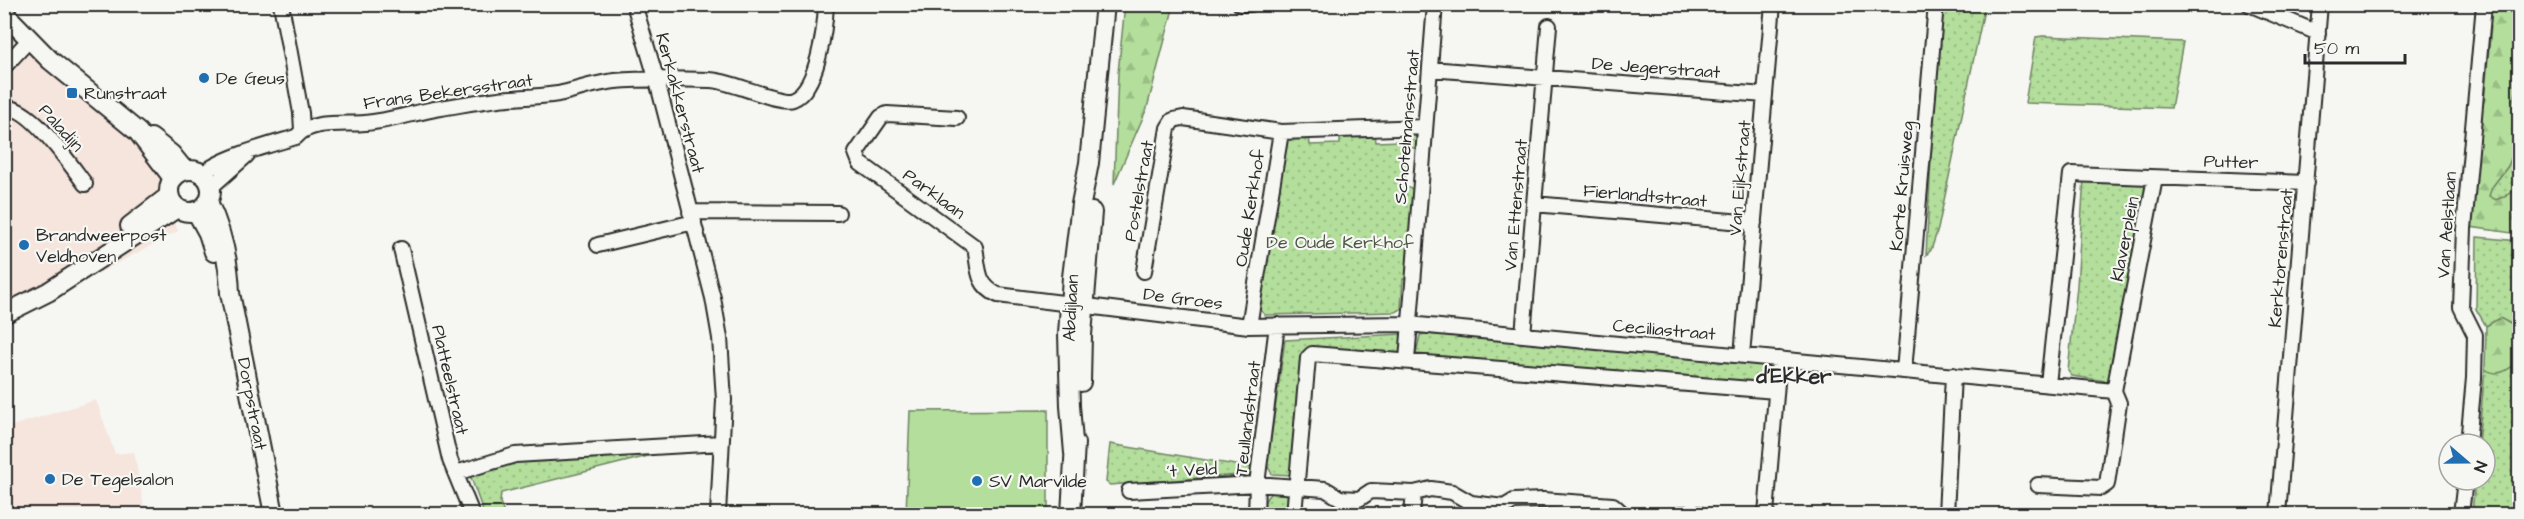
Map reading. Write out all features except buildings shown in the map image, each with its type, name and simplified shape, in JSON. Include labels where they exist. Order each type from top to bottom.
[{"type":"street","points":[[281,4],[301,112],[302,130]]},
{"type":"street","name":"Kerkakkerstraat","points":[[634,4],[657,81],[713,298],[720,338],[724,400],[718,514]]},
{"type":"street","name":"Frans Bekersstraat","points":[[204,194],[249,153],[296,136],[302,130],[332,124],[365,123],[501,99],[529,98],[576,90],[595,84],[713,80],[751,89],[780,100],[791,101],[801,95],[817,62],[823,38],[826,4]]},
{"type":"street","name":"Abdijlaan","points":[[1071,514],[1074,453],[1081,403],[1077,305],[1092,206],[1089,163],[1105,4]]},
{"type":"street","points":[[1240,4],[1251,4]]},
{"type":"street","name":"Schotelmansstraat","points":[[1407,360],[1408,324],[1435,4]]},
{"type":"street","name":"Van Eijkstraat","points":[[1742,355],[1773,4]]},
{"type":"street","name":"Korte Kruisweg","points":[[1905,371],[1936,4]]},
{"type":"street","points":[[2249,4],[2318,33]]},
{"type":"street","name":"Kerktorenstraat","points":[[2278,514],[2320,4]]},
{"type":"street","name":"Van Aelstlaan","points":[[2469,432],[2475,335],[2461,306],[2464,229],[2484,4]]},
{"type":"street","points":[[4,13],[29,40],[78,84],[138,132],[179,174]]},
{"type":"street","points":[[1544,78],[1549,26]]},
{"type":"street","points":[[4,67],[29,40]]},
{"type":"street","name":"De Jegerstraat","points":[[1430,69],[1765,95]]},
{"type":"street","name":"Van Ettenstraat","points":[[1523,335],[1544,78]]},
{"type":"street","name":"Paladijn","points":[[4,109],[10,107],[21,111],[57,146],[85,184]]},
{"type":"street","name":"Parklaan","points":[[957,118],[887,114],[881,117],[856,153],[860,163],[975,247],[978,272],[982,283],[989,291],[1006,297],[1077,305]]},
{"type":"street","name":"Postelstraat","points":[[1144,271],[1168,128],[1173,120],[1183,118],[1281,132]]},
{"type":"street","name":"Oude Kerkhof","points":[[1249,326],[1281,132],[1425,127]]},
{"type":"street","points":[[196,170],[204,194],[186,212],[173,202],[168,188],[179,174],[196,170]]},
{"type":"street","name":"Klaverplein","points":[[2038,485],[2101,488],[2107,484],[2120,403],[2114,391],[2156,178],[2071,174],[2048,384]]},
{"type":"street","name":"Putter","points":[[2156,178],[2306,183]]},
{"type":"street","name":"Dorpstraat","points":[[204,194],[208,233],[219,269],[230,293],[274,514]]},
{"type":"street","points":[[4,314],[48,292],[78,271],[89,256],[173,202]]},
{"type":"street","name":"Fierlandtstraat","points":[[1534,204],[1754,223]]},
{"type":"street","points":[[598,245],[692,217],[741,211],[838,213]]},
{"type":"street","name":"Platteelstraat","points":[[401,249],[450,460],[472,514]]},
{"type":"street","name":"De Groes","points":[[1077,305],[1249,326],[1277,325]]},
{"type":"street","name":"Ceciliastraat","points":[[1277,325],[1408,324],[2048,384]]},
{"type":"street","name":"Teullandstraat","points":[[1256,514],[1257,484],[1277,325]]},
{"type":"street","points":[[1294,514],[1308,358],[1312,354],[1776,391]]},
{"type":"street","points":[[1766,514],[1779,359]]},
{"type":"street","points":[[1946,514],[1953,375]]},
{"type":"street","points":[[2048,384],[2114,391]]},
{"type":"street","points":[[456,473],[515,455],[721,443]]},
{"type":"street","name":"'t Veld","points":[[1129,492],[1257,484],[1325,489],[1340,498],[1359,499],[1371,491],[1414,493],[1431,489],[1452,492],[1471,503],[1503,507],[1514,501],[1543,500],[1613,505],[1623,514]]},
{"type":"street","points":[[2461,514],[2463,492]]},
{"type":"street","points":[[1412,514],[1414,493]]},
{"type":"street","points":[[1542,514],[1543,500]]},
{"type":"street","points":[[1681,514],[1699,514]]},
{"type":"shaded area","points":[[4,25],[31,56],[151,154],[178,231],[5,323]]},
{"type":"shaded area","points":[[96,400],[115,454],[134,452],[145,514],[5,514],[5,428]]},
{"type":"green space","points":[[1125,5],[1174,5],[1147,108],[1114,184],[1118,73]]},
{"type":"green space","points":[[1939,5],[1985,5],[1938,229],[1931,250],[1926,255]]},
{"type":"green space","points":[[2489,5],[2519,5],[2519,139],[2508,166],[2492,187],[2489,196],[2496,200],[2519,189],[2519,234],[2470,227],[2479,148],[2477,143],[2480,107],[2484,102],[2491,26],[2488,22]]},
{"type":"green space","points":[[2036,37],[2183,42],[2171,108],[2025,103]]},
{"type":"green space","name":"De Oude Kerkhof","points":[[1401,132],[1414,134],[1418,141],[1417,148],[1408,148],[1404,187],[1414,189],[1407,279],[1403,279],[1401,309],[1396,312],[1265,315],[1259,309],[1286,140],[1309,136],[1310,145],[1340,144],[1340,135],[1375,133],[1376,142],[1401,141]]},
{"type":"green space","points":[[2519,139],[2519,189],[2496,200],[2488,197],[2492,187],[2508,166]]},
{"type":"green space","points":[[2084,178],[2145,182],[2154,185],[2113,382],[2072,376],[2068,371],[2077,286]]},
{"type":"green space","points":[[2477,237],[2519,241],[2519,329],[2503,321],[2495,321],[2486,326],[2476,309]]},
{"type":"green space","points":[[2500,318],[2519,329],[2519,361],[2507,370],[2494,373],[2485,369],[2486,326]]},
{"type":"green space","points":[[1403,334],[1401,354],[1315,348],[1292,475],[1272,474],[1267,465],[1285,340]]},
{"type":"green space","points":[[1420,335],[1781,363],[1776,385],[1416,354]]},
{"type":"green space","points":[[2519,361],[2519,514],[2472,514],[2474,492],[2497,492],[2497,432],[2479,432],[2485,369],[2499,372]]},
{"type":"green space","name":"SV Marvilde","points":[[1048,410],[1048,514],[906,514],[910,411]]},
{"type":"green space","points":[[1110,444],[1254,468],[1252,474],[1110,485],[1106,482]]},
{"type":"green space","points":[[664,452],[501,493],[500,502],[504,514],[484,514],[470,475],[505,462]]},
{"type":"green space","points":[[1275,491],[1295,495],[1294,514],[1264,514],[1267,498]]},
{"type":"place","name":"De Geus","points":[[204,78]]},
{"type":"place","name":"Runstraat","points":[[72,93]]},
{"type":"place","name":"Brandweerpost Veldhoven","points":[[24,245]]},
{"type":"place","name":"De Tegelsalon","points":[[50,479]]},
{"type":"place","name":"SV Marvilde","points":[[977,481]]},
{"type":"district","name":"d'Ekker","points":[[1794,376]]}]
